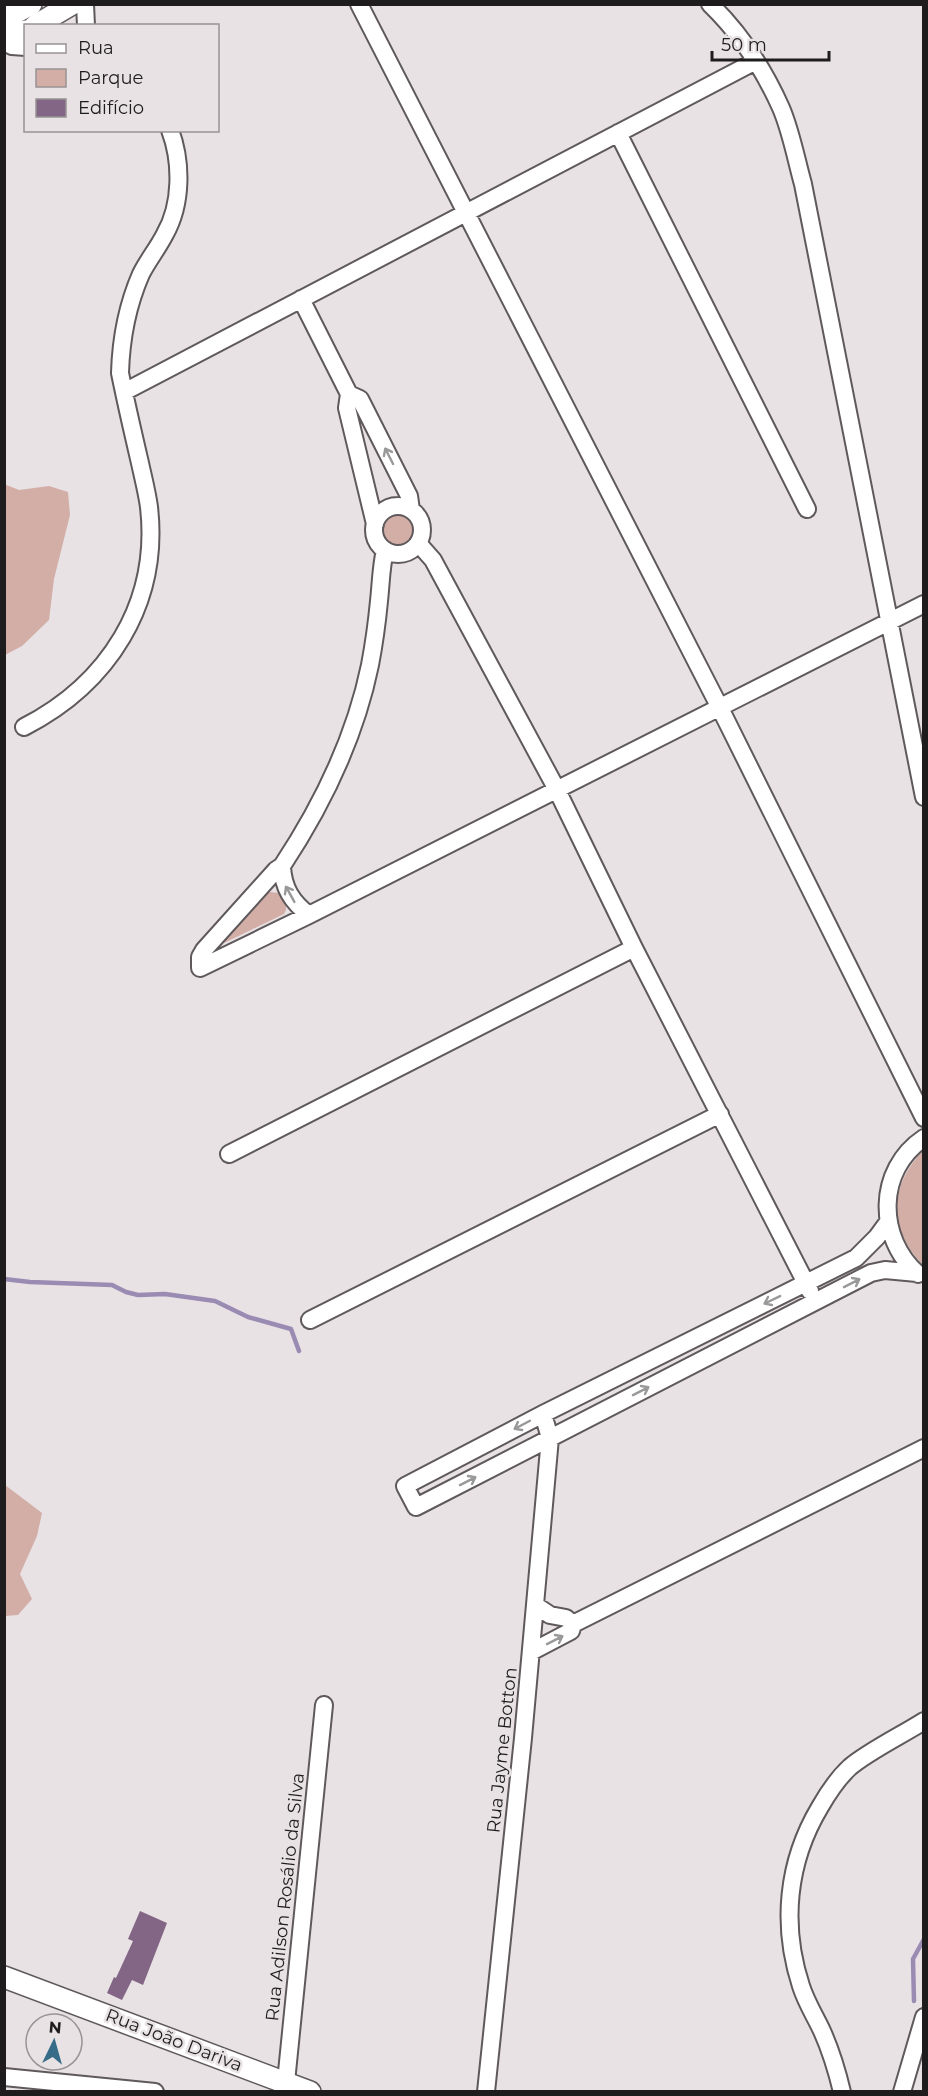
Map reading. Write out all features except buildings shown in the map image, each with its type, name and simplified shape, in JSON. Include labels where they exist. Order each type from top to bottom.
[{"type":"street","points":[[4,19],[31,4]]},
{"type":"street","points":[[38,24],[72,4]]},
{"type":"street","points":[[85,4],[86,24]]},
{"type":"street","points":[[359,4],[719,706],[924,1118]]},
{"type":"street","points":[[710,4],[727,21],[756,61],[782,109],[803,184],[924,797]]},
{"type":"street","points":[[12,44],[24,33]]},
{"type":"street","points":[[124,392],[756,61]]},
{"type":"street","points":[[24,727],[63,704],[97,673],[123,637],[141,595],[150,552],[149,507],[120,373],[120,353],[127,314],[142,273],[166,234],[176,202],[177,153],[171,132]]},
{"type":"street","points":[[618,133],[807,508]]},
{"type":"street","points":[[301,299],[349,394],[347,408],[375,524],[376,539],[385,550],[400,554],[413,549],[418,543],[422,529],[421,522],[411,510],[404,507],[389,508],[378,517],[375,524]]},
{"type":"street","points":[[349,394],[360,399],[409,496],[411,510]]},
{"type":"street","points":[[418,543],[433,560],[556,788],[634,948],[807,1283],[814,1302]]},
{"type":"street","points":[[385,550],[370,665],[353,727],[342,756],[315,813],[282,866],[204,950],[200,957],[200,968],[924,604]]},
{"type":"street","points":[[282,866],[288,893],[293,902],[309,915]]},
{"type":"street","points":[[229,1154],[634,948]]},
{"type":"street","points":[[310,1320],[720,1114]]},
{"type":"street","points":[[920,1276],[898,1250],[888,1222],[886,1207],[892,1178],[907,1153],[924,1138]]},
{"type":"street","points":[[888,1222],[878,1237],[856,1258],[543,1414],[405,1486],[416,1508],[871,1273],[885,1270],[920,1276]]},
{"type":"street","name":"Rua Jayme Botton","points":[[486,2091],[536,1605],[550,1438],[543,1414]]},
{"type":"street","points":[[531,1652],[571,1631],[573,1624],[924,1448]]},
{"type":"street","points":[[536,1605],[550,1615],[566,1618],[573,1624]]},
{"type":"street","name":"Rua Adilson Rosálio da Silva","points":[[285,2087],[324,1706]]},
{"type":"street","points":[[842,2091],[829,2048],[810,2009],[795,1968],[789,1925],[791,1881],[803,1839],[818,1810],[836,1783],[851,1767],[924,1721]]},
{"type":"street","name":"Rua João Dariva","points":[[4,1977],[285,2087],[310,2091]]},
{"type":"street","points":[[902,2091],[924,2017]]},
{"type":"street","points":[[4,2077],[155,2091]]},
{"type":"green space","points":[[4,484],[19,490],[49,486],[68,492],[70,515],[54,579],[49,620],[22,646],[5,655]]},
{"type":"green space","points":[[398,515],[408,520],[413,530],[408,540],[398,545],[388,540],[383,530],[388,520]]},
{"type":"green space","points":[[270,892],[279,893],[286,900],[284,914],[224,943],[225,939]]},
{"type":"green space","points":[[923,1151],[923,1265],[904,1238],[897,1208],[903,1179]]},
{"type":"green space","points":[[5,1485],[42,1513],[37,1536],[20,1574],[32,1599],[18,1615],[5,1616]]},
{"type":"waterway","points":[[4,1279],[112,1285],[138,1295],[165,1294],[215,1301],[248,1317],[291,1329],[299,1351]]},
{"type":"waterway","points":[[914,2001],[913,1959],[924,1939]]}]
